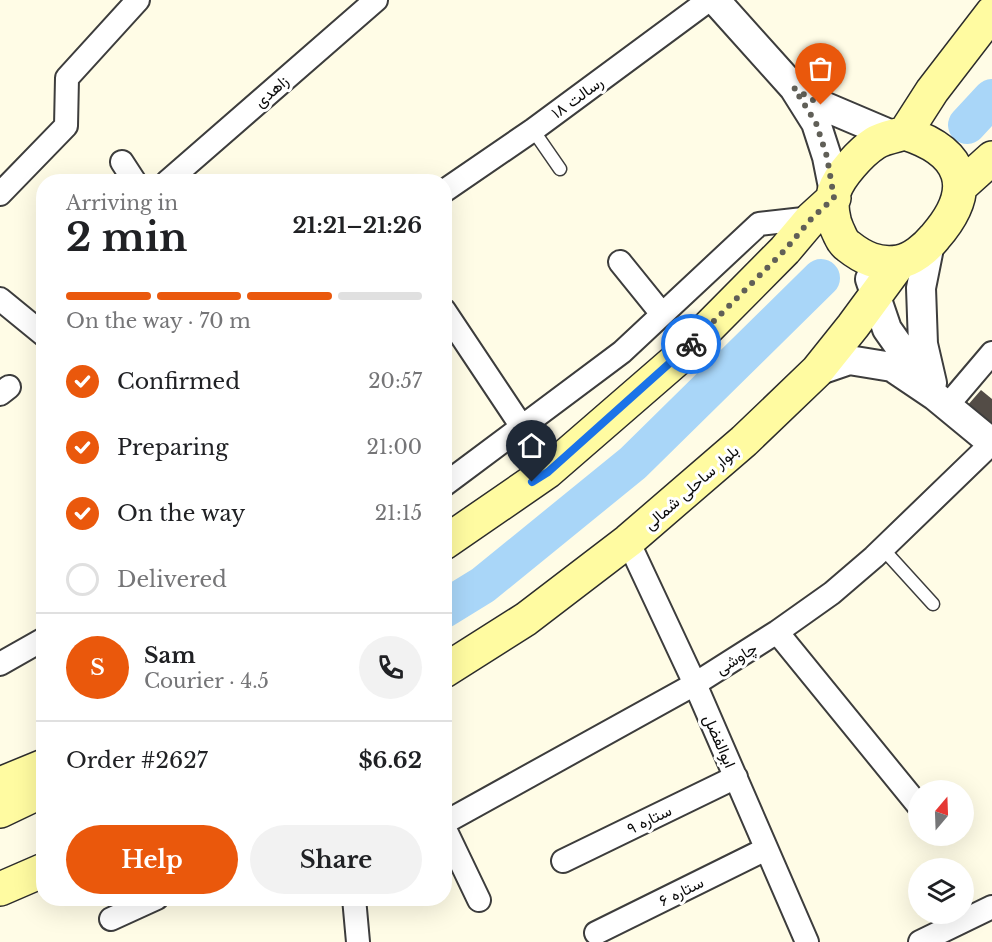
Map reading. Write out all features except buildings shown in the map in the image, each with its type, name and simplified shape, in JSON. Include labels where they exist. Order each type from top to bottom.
[{"type":"main road","points":[[899,135],[992,11]]},
{"type":"main road","points":[[452,538],[548,472],[675,361],[785,250],[827,203],[858,157],[876,142],[899,135],[924,139],[937,146],[948,156],[957,170],[961,186],[955,209],[945,225],[930,243],[913,256],[900,262],[882,263],[863,258],[843,243],[827,203]]},
{"type":"main road","points":[[961,186],[992,158]]},
{"type":"main road","name":"بلوار ساحلی شمالی","points":[[452,666],[526,619],[628,541],[744,441],[817,371],[876,297],[900,262]]},
{"type":"main road","points":[[0,784],[36,769]]},
{"type":"main road","points":[[0,811],[36,794]]},
{"type":"main road","points":[[0,889],[36,873]]},
{"type":"main road","points":[[0,911],[36,896]]},
{"type":"street","points":[[0,194],[66,126],[67,78],[138,0]]},
{"type":"street","name":"زاهدی","points":[[175,174],[376,0]]},
{"type":"street","name":"رسالت ۱۸","points":[[452,185],[710,0]]},
{"type":"street","points":[[452,479],[622,352],[759,224],[827,203],[827,157],[816,123],[794,88],[715,0]]},
{"type":"street","points":[[981,0],[992,11]]},
{"type":"street","points":[[794,88],[821,105],[899,135]]},
{"type":"street","points":[[122,162],[130,174]]},
{"type":"street","points":[[930,243],[921,288],[923,344],[941,401]]},
{"type":"street","points":[[863,258],[887,329],[941,401]]},
{"type":"street","points":[[620,262],[662,314]]},
{"type":"street","points":[[0,299],[36,328]]},
{"type":"street","points":[[452,322],[522,427]]},
{"type":"street","points":[[941,401],[992,353]]},
{"type":"street","points":[[817,371],[849,360],[892,367],[941,401],[992,443]]},
{"type":"street","name":"چاوشی","points":[[452,821],[695,684],[777,632],[832,593],[883,549],[992,443]]},
{"type":"street","name":"ابوالفضل","points":[[628,541],[695,684],[807,942]]},
{"type":"street","points":[[777,632],[908,793]]},
{"type":"street","points":[[3,656],[36,642]]},
{"type":"street","name":"ستاره ۹","points":[[563,861],[736,777]]},
{"type":"street","points":[[452,842],[479,900]]},
{"type":"street","name":"ستاره ۶","points":[[596,933],[766,849]]},
{"type":"street","points":[[111,920],[140,906]]},
{"type":"street","points":[[354,906],[356,941]]},
{"type":"street","points":[[920,942],[992,908]]},
{"type":"lane","points":[[532,130],[560,169]]},
{"type":"lane","points":[[883,549],[933,603]]},
{"type":"waterway","points":[[967,125],[992,98]]},
{"type":"waterway","points":[[452,604],[483,585],[633,463],[821,278]]},
{"type":"way so far","points":[[691,344],[834,198],[827,157],[816,123],[794,88],[821,105]]},
{"type":"route","points":[[532,482],[548,472],[675,361],[691,344]]}]
